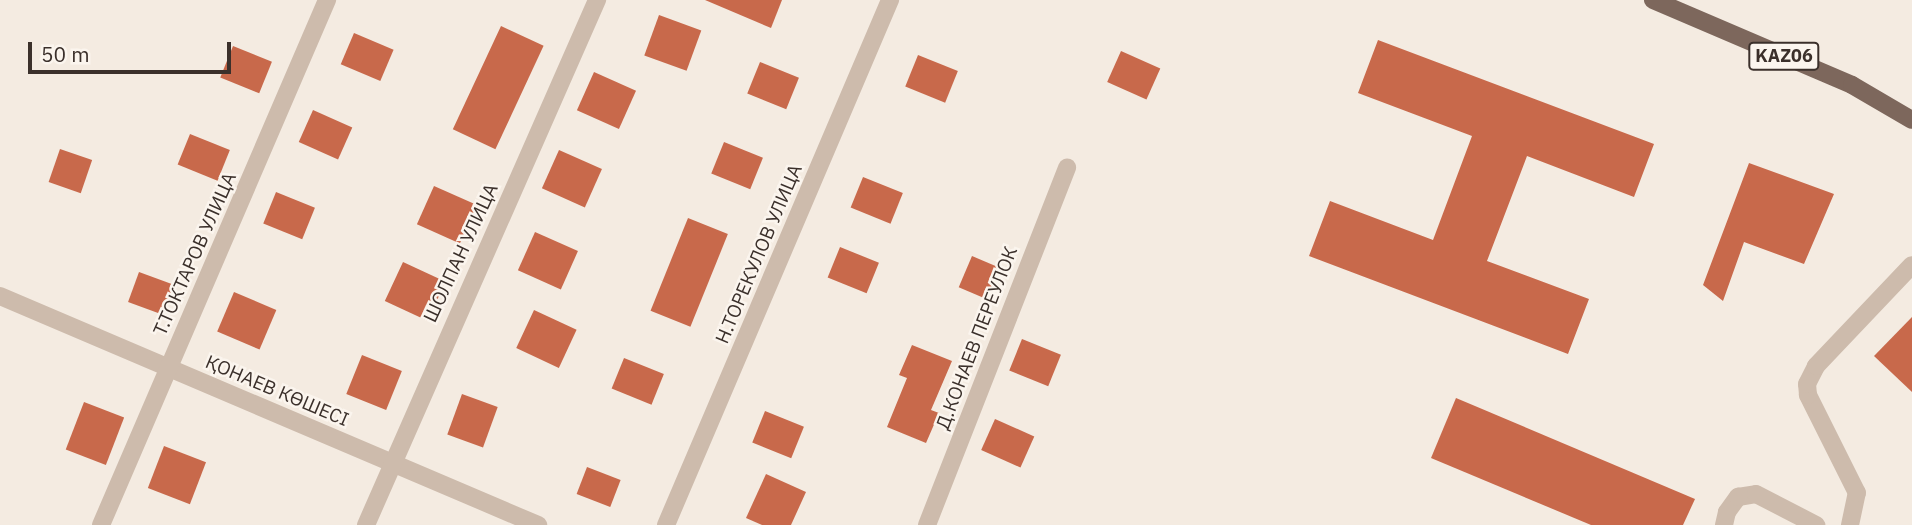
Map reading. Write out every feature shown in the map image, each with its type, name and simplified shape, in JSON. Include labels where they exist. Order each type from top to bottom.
[{"type":"main road","name":"KАZ06","points":[[1653,0],[1852,85],[1912,120]]},
{"type":"street","name":"Т.ТОКТАРОВ УЛИЦА","points":[[101,525],[327,0]]},
{"type":"street","name":"ШОЛПАН УЛИЦА","points":[[366,525],[597,0]]},
{"type":"street","name":"Н.ТОРЕКУЛОВ УЛИЦА","points":[[666,525],[890,0]]},
{"type":"street","name":"Д.КОНАЕВ ПЕРЕУЛОК","points":[[927,525],[1067,167]]},
{"type":"street","points":[[1850,525],[1857,493],[1808,395],[1807,384],[1816,366],[1912,265]]},
{"type":"street","name":"ҚОНАЕВ КӨШЕСІ","points":[[0,296],[538,525]]},
{"type":"street","points":[[1724,525],[1727,512],[1738,497],[1756,494],[1816,525]]},
{"type":"building","points":[[705,0],[782,0],[771,28]]},
{"type":"building","points":[[659,15],[701,30],[687,71],[644,55]]},
{"type":"building","points":[[501,26],[544,46],[495,149],[453,129]]},
{"type":"building","points":[[354,33],[394,50],[380,81],[341,64]]},
{"type":"building","points":[[1378,40],[1654,144],[1634,197],[1527,156],[1487,261],[1589,299],[1568,354],[1309,256],[1330,201],[1433,240],[1472,136],[1358,93]]},
{"type":"building","points":[[233,46],[272,62],[259,93],[220,78]]},
{"type":"building","points":[[1121,51],[1160,68],[1146,100],[1107,82]]},
{"type":"building","points":[[918,55],[958,71],[945,103],[905,87]]},
{"type":"building","points":[[760,62],[799,78],[786,109],[747,94]]},
{"type":"building","points":[[594,72],[636,91],[619,129],[577,110]]},
{"type":"building","points":[[313,110],[352,127],[338,159],[299,142]]},
{"type":"building","points":[[190,134],[230,150],[218,181],[178,165]]},
{"type":"building","points":[[724,142],[763,158],[750,189],[711,174]]},
{"type":"building","points":[[60,149],[92,160],[81,193],[49,182]]},
{"type":"building","points":[[559,150],[602,169],[585,207],[542,188]]},
{"type":"building","points":[[1749,163],[1834,194],[1804,264],[1744,242],[1723,301],[1703,285]]},
{"type":"building","points":[[863,177],[903,193],[891,224],[851,208]]},
{"type":"building","points":[[434,186],[477,205],[460,243],[417,224]]},
{"type":"building","points":[[276,192],[315,208],[302,239],[263,224]]},
{"type":"building","points":[[688,218],[728,234],[690,327],[651,311]]},
{"type":"building","points":[[535,232],[578,251],[561,289],[518,270]]},
{"type":"building","points":[[840,247],[879,263],[867,293],[828,278]]},
{"type":"building","points":[[972,256],[1000,268],[986,299],[959,287]]},
{"type":"building","points":[[403,262],[446,282],[427,321],[385,301]]},
{"type":"building","points":[[139,272],[174,285],[163,315],[128,302]]},
{"type":"building","points":[[234,292],[276,310],[260,350],[217,332]]},
{"type":"building","points":[[534,310],[577,330],[559,368],[516,348]]},
{"type":"building","points":[[1912,317],[1912,392],[1874,356]]},
{"type":"building","points":[[1022,339],[1061,355],[1048,386],[1009,371]]},
{"type":"building","points":[[912,345],[952,361],[931,410],[939,413],[926,443],[887,427],[907,378],[899,375]]},
{"type":"building","points":[[362,355],[402,371],[386,410],[346,394]]},
{"type":"building","points":[[624,358],[664,374],[652,405],[612,389]]},
{"type":"building","points":[[462,394],[498,407],[483,447],[447,434]]},
{"type":"building","points":[[1456,398],[1695,499],[1683,525],[1591,525],[1431,458]]},
{"type":"building","points":[[84,402],[124,417],[106,465],[66,450]]},
{"type":"building","points":[[765,411],[804,427],[791,458],[752,443]]},
{"type":"building","points":[[995,419],[1034,436],[1020,468],[981,450]]},
{"type":"building","points":[[164,446],[206,462],[190,504],[148,488]]},
{"type":"building","points":[[587,467],[621,480],[610,507],[577,494]]},
{"type":"building","points":[[766,474],[806,492],[791,525],[762,525],[746,518]]}]
